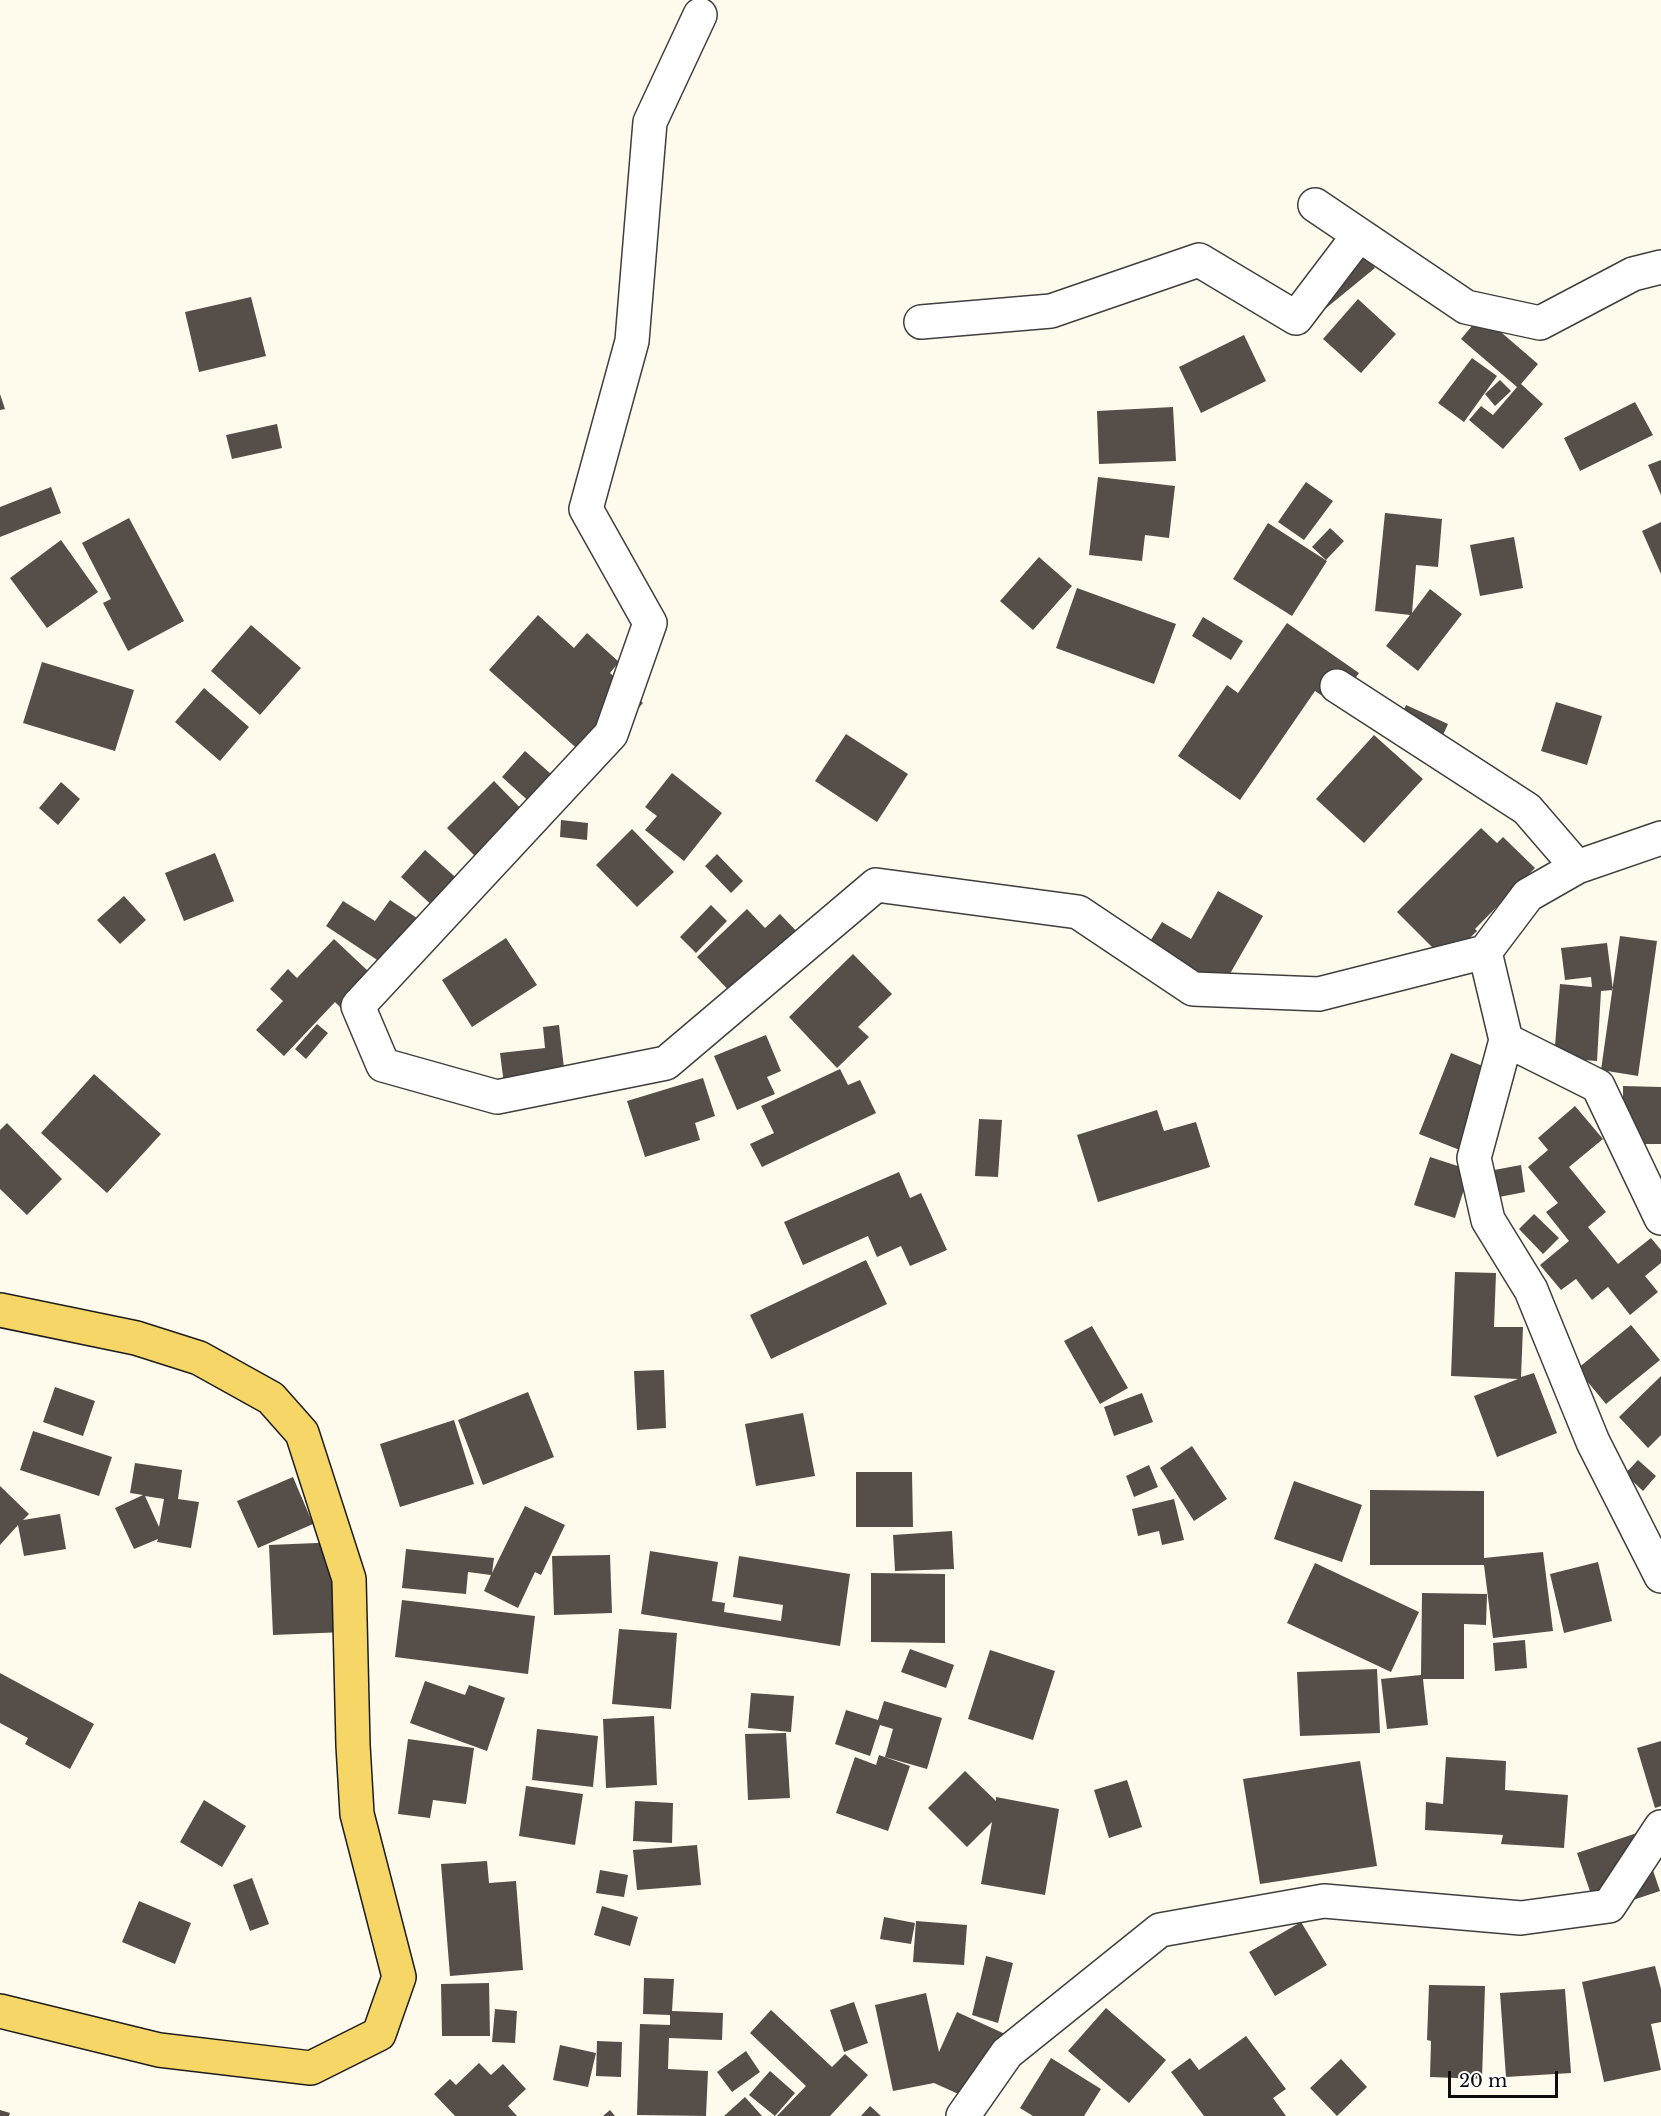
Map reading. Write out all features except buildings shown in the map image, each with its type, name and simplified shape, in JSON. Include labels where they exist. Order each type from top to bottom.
[{"type":"main road","points":[[0,1310],[136,1338],[199,1358],[271,1398],[302,1433],[349,1579],[357,1814],[399,1977],[379,2034],[311,2068],[159,2049],[0,2011]]},
{"type":"street","points":[[700,15],[650,122],[632,341],[586,509],[650,624],[611,734],[358,1006],[383,1065],[497,1097],[666,1063],[876,885],[1078,912],[1193,988],[1319,994],[1485,952],[1528,895],[1577,867],[1661,838]]},
{"type":"street","points":[[1315,205],[1466,307],[1540,323],[1633,274],[1661,267]]},
{"type":"street","points":[[921,322],[1051,311],[1199,260],[1296,318],[1359,235]]},
{"type":"street","points":[[1337,686],[1527,809],[1577,867]]},
{"type":"street","points":[[1485,952],[1506,1040],[1474,1158],[1488,1220],[1531,1290],[1593,1442],[1661,1576]]},
{"type":"street","points":[[1506,1040],[1598,1086],[1661,1218]]},
{"type":"street","points":[[963,2116],[1007,2053],[1160,1930],[1324,1901],[1521,1918],[1609,1906],[1661,1827]]}]
